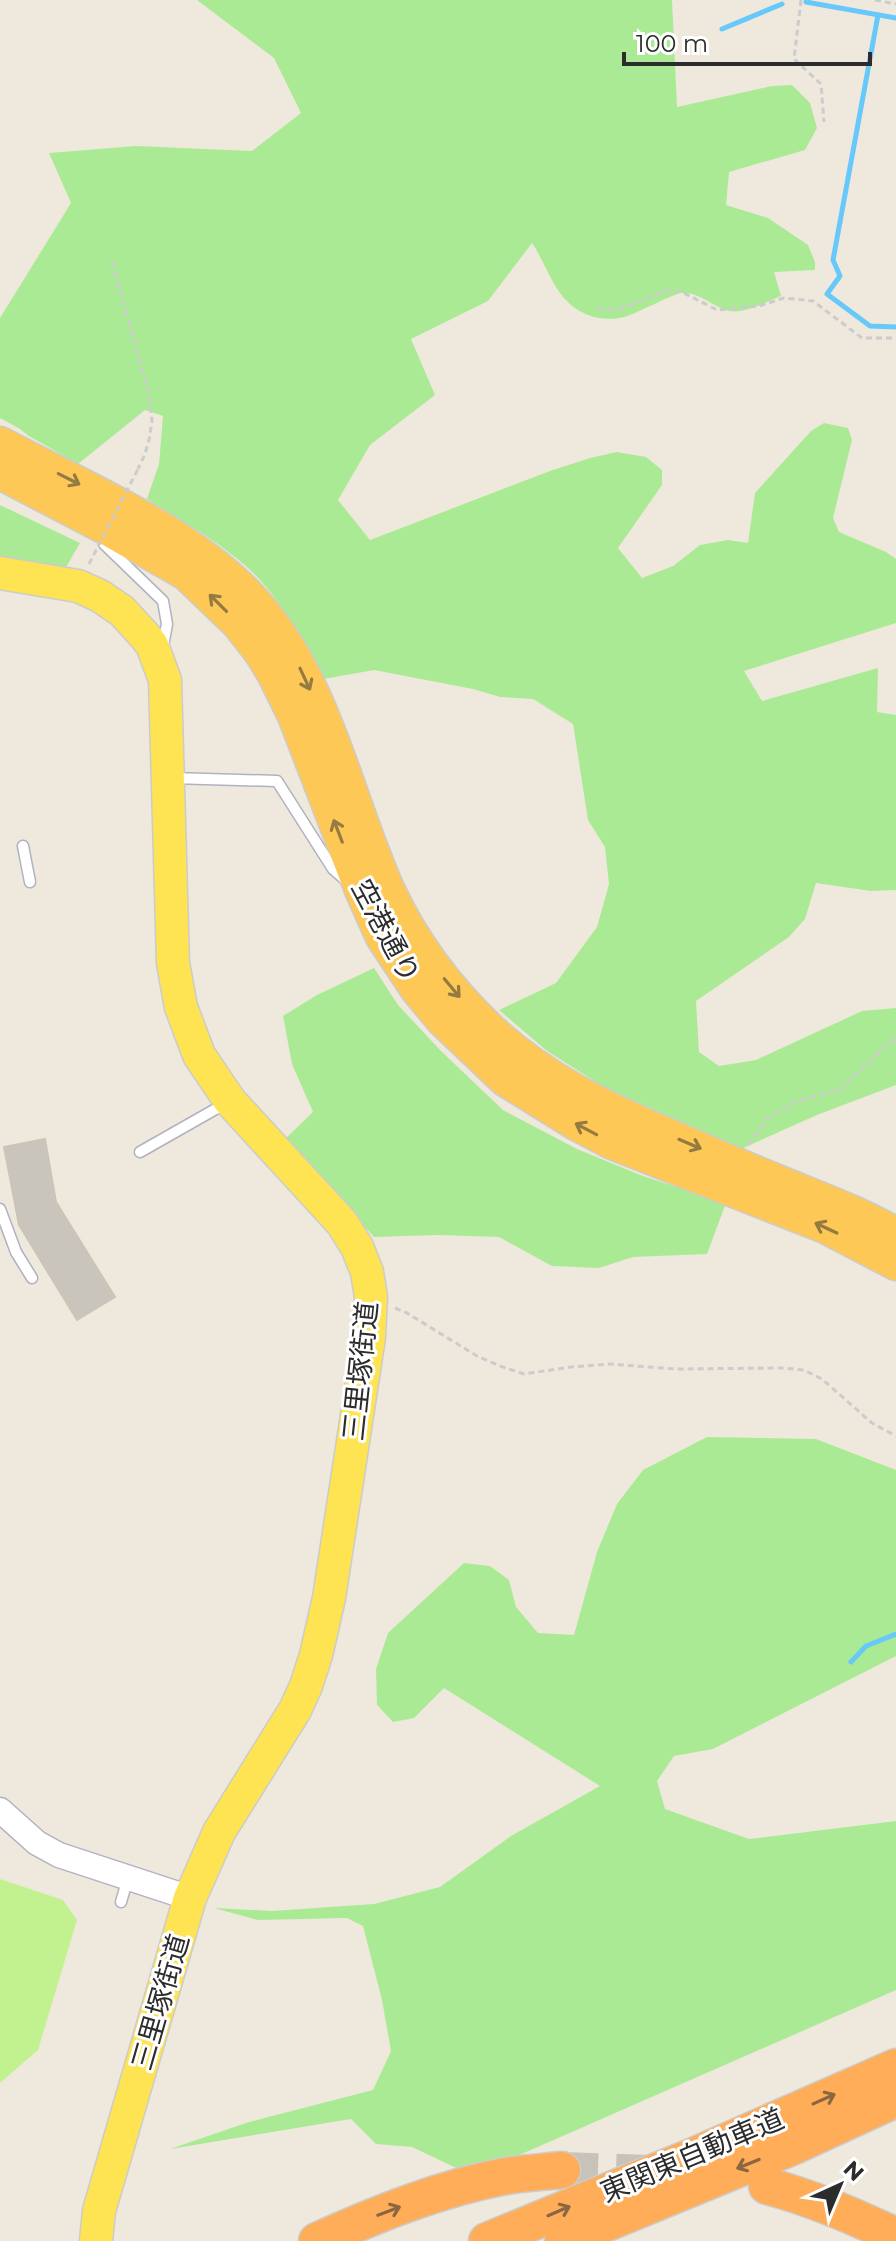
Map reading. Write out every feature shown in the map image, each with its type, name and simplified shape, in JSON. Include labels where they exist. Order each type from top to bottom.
[{"type":"highway","name":"空港通り","points":[[0,443],[185,544],[255,602],[278,632],[307,682],[389,890],[410,933],[465,1004],[490,1029],[552,1078],[586,1098],[843,1207],[896,1234]]},
{"type":"highway","name":"空港通り","points":[[0,473],[186,574],[238,624],[260,652],[294,716],[382,937],[417,990],[442,1020],[505,1080],[612,1143],[825,1227],[896,1264]]},
{"type":"highway","name":"東関東自動車道","points":[[487,2241],[689,2158],[896,2067]]},
{"type":"highway","name":"東関東自動車道","points":[[563,2241],[794,2146],[896,2099]]},
{"type":"highway","points":[[317,2241],[398,2207],[454,2189],[506,2176],[562,2170]]},
{"type":"highway","points":[[767,2186],[801,2195],[896,2236]]},
{"type":"main road","name":"三里塚街道","points":[[0,573],[78,586],[100,596],[135,624],[152,645],[165,680],[173,963],[181,1007],[199,1055],[230,1101],[342,1223],[357,1247],[367,1272],[371,1297],[369,1337],[332,1582],[316,1655],[295,1710],[219,1832],[190,1898],[99,2211],[96,2241]]},
{"type":"street","points":[[0,1810],[37,1843],[59,1855],[190,1898]]},
{"type":"lane","points":[[111,531],[104,544],[163,601],[167,624],[159,664]]},
{"type":"lane","points":[[167,778],[277,781],[333,869],[342,879],[361,890]]},
{"type":"lane","points":[[23,846],[30,882]]},
{"type":"lane","points":[[140,1152],[230,1101]]},
{"type":"lane","points":[[0,1209],[16,1252],[32,1278]]},
{"type":"lane","points":[[121,1902],[128,1878]]},
{"type":"path","points":[[801,0],[794,59],[821,84],[824,122]]},
{"type":"path","points":[[875,0],[896,4]]},
{"type":"path","points":[[89,564],[138,469],[149,440],[152,421],[149,394],[112,262]]},
{"type":"path","points":[[598,309],[620,309],[665,291],[680,291],[717,310],[759,306],[784,298],[813,301],[862,338],[896,338]]},
{"type":"path","points":[[744,1167],[750,1143],[767,1119],[798,1101],[840,1090],[896,1038]]},
{"type":"path","points":[[371,1297],[407,1313],[477,1356],[524,1374],[609,1364],[676,1369],[804,1370],[822,1379],[872,1423],[896,1436]]},
{"type":"green space","points":[[197,0],[672,0],[677,107],[772,86],[792,85],[810,103],[817,128],[805,150],[729,172],[726,205],[768,218],[808,245],[815,270],[774,272],[781,296],[745,310],[725,310],[690,293],[682,293],[621,318],[603,319],[577,310],[563,297],[532,243],[488,301],[411,339],[435,395],[370,445],[338,500],[370,540],[590,458],[617,452],[646,457],[662,470],[662,485],[618,548],[642,578],[673,566],[700,545],[728,540],[748,543],[755,493],[811,431],[824,423],[848,428],[852,440],[833,518],[839,532],[896,559],[896,623],[744,671],[762,701],[878,668],[877,712],[896,715],[896,890],[871,891],[816,883],[805,919],[789,937],[696,1001],[699,1052],[719,1066],[756,1060],[862,1011],[896,1008],[896,1085],[817,1115],[741,1149],[604,1087],[547,1051],[499,1010],[556,983],[597,927],[609,884],[605,847],[588,820],[573,724],[533,699],[500,697],[374,670],[324,679],[286,614],[250,570],[215,542],[147,499],[159,464],[163,416],[145,410],[78,464],[0,418],[0,318],[71,203],[49,153],[136,146],[252,151],[301,113],[274,58]]},
{"type":"green space","points":[[0,505],[80,543],[65,569],[0,557]]},
{"type":"green space","points":[[374,968],[398,1005],[503,1110],[577,1149],[643,1176],[726,1203],[707,1254],[633,1257],[599,1268],[552,1266],[499,1237],[374,1237],[285,1139],[313,1112],[292,1064],[283,1016],[317,995]]},
{"type":"green space","points":[[707,1437],[816,1439],[896,1470],[896,1656],[713,1749],[674,1756],[657,1781],[665,1809],[749,1839],[896,1821],[896,1990],[508,2160],[469,2174],[412,2147],[376,2144],[351,2119],[170,2149],[249,2122],[373,2090],[391,2051],[363,1926],[347,1918],[258,1920],[214,1908],[272,1911],[374,1904],[440,1887],[511,1836],[600,1786],[444,1688],[414,1718],[393,1722],[377,1705],[376,1669],[388,1633],[464,1563],[490,1566],[509,1580],[516,1607],[538,1633],[574,1635],[597,1552],[617,1504],[643,1470]]},
{"type":"green space","points":[[0,1879],[63,1900],[77,1920],[38,2050],[0,2083]]},
{"type":"building","points":[[45,1139],[56,1202],[115,1297],[77,1320],[19,1225],[4,1147]]},
{"type":"waterway","points":[[806,2],[896,18]]},
{"type":"waterway","points":[[722,29],[782,4]]},
{"type":"waterway","points":[[878,15],[833,260],[840,276],[827,294],[870,326],[896,327]]},
{"type":"waterway","points":[[851,1662],[866,1646],[896,1634]]},
{"type":"tunnel","points":[[562,2170],[656,2173]]}]
